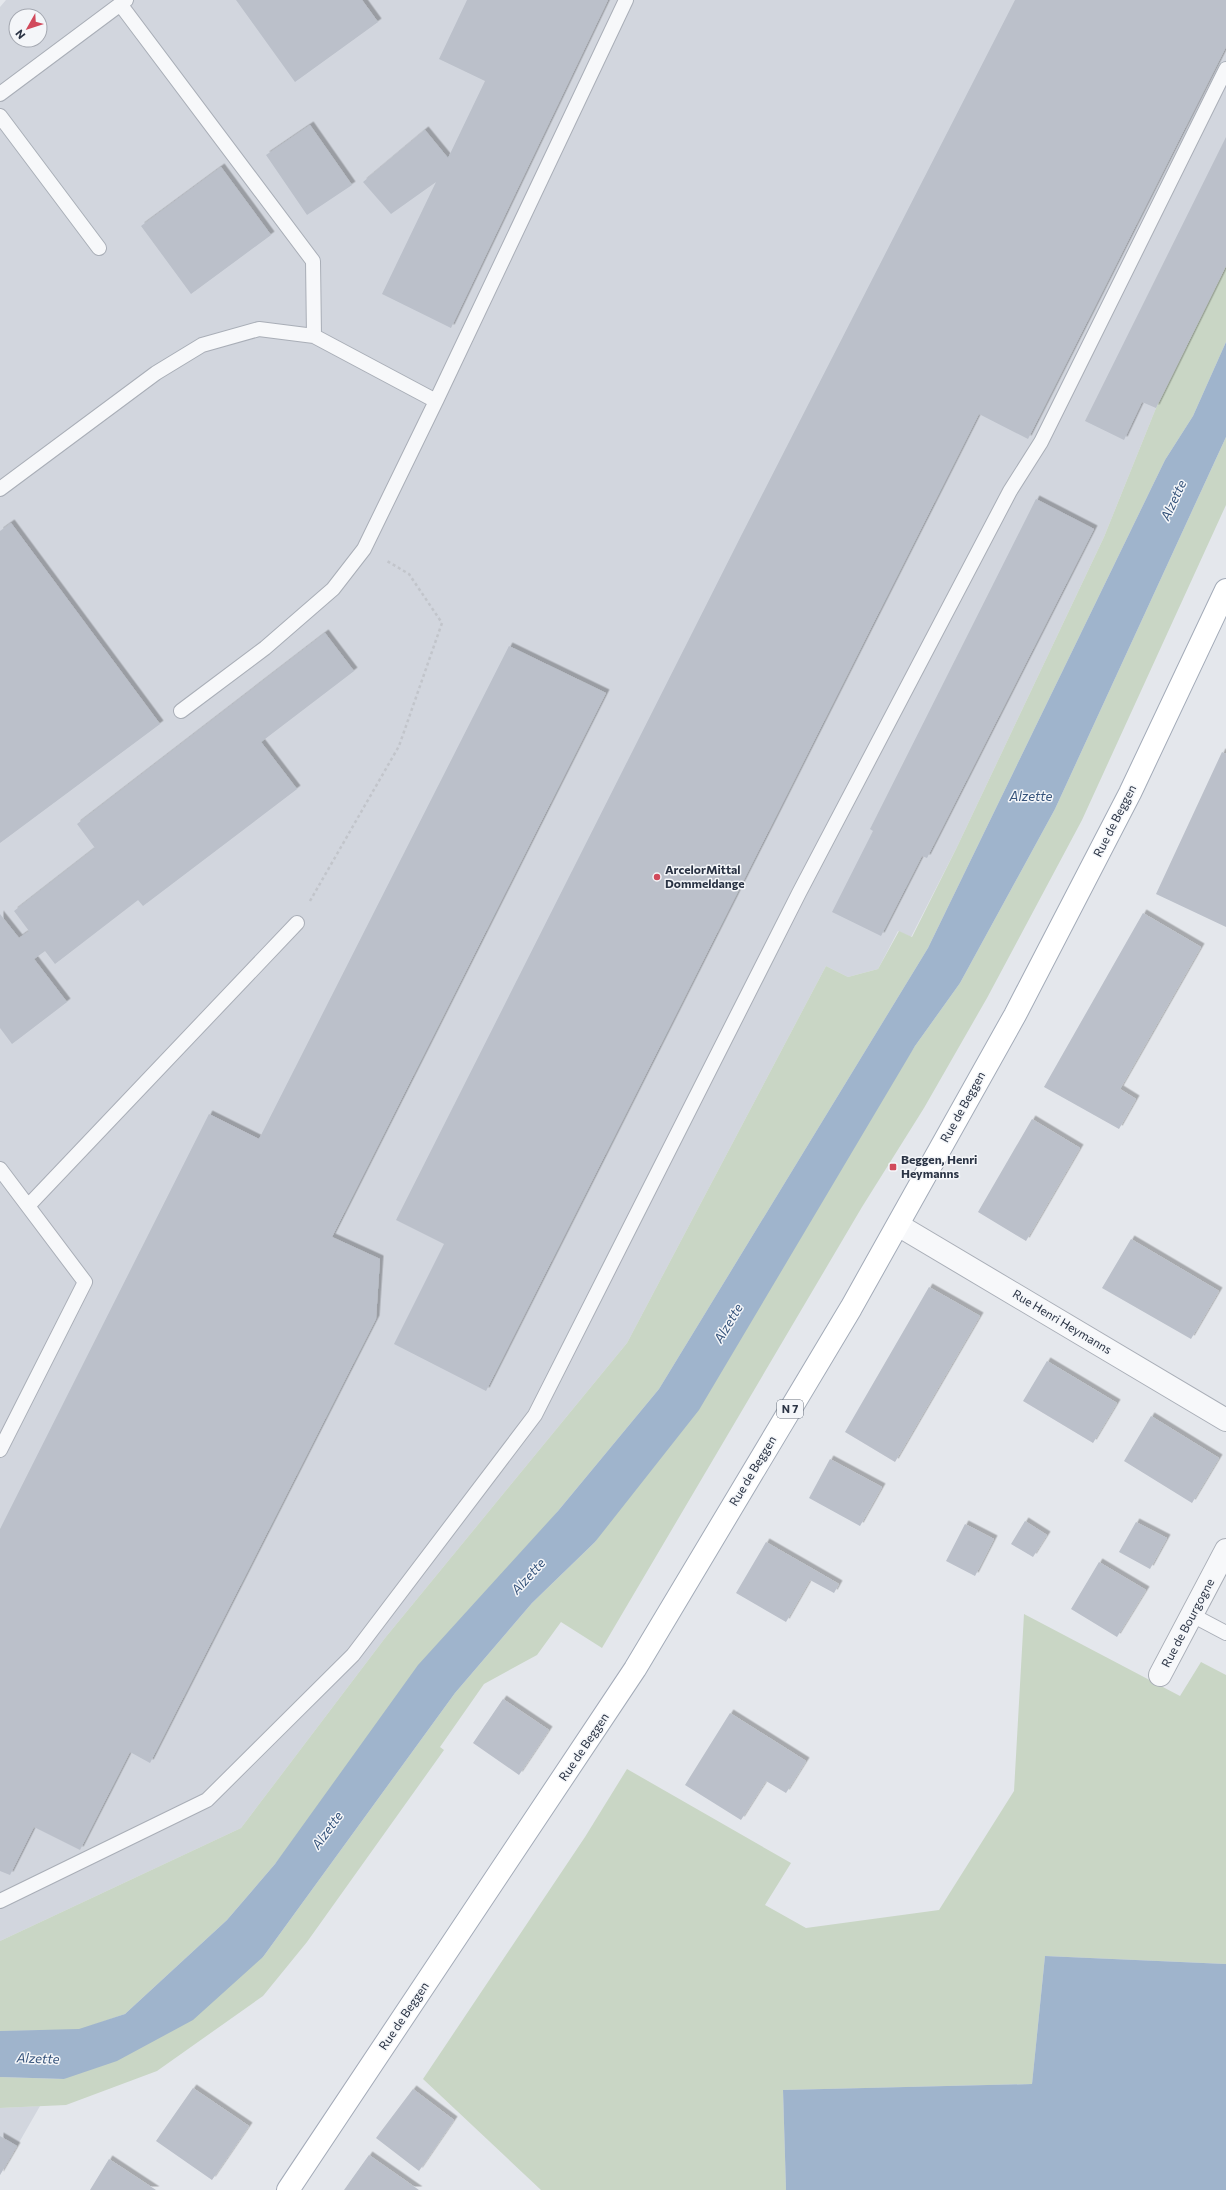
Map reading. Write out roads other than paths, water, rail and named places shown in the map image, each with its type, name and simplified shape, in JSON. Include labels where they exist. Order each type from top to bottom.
[{"type":"main road","name":"Rue de Beggen","points":[[288,2190],[635,1670],[851,1308],[1015,1015],[1130,794],[1226,590]]},
{"type":"street","name":"Rue Henri Heymanns","points":[[898,1225],[1226,1420]]},
{"type":"street","name":"Rue de Bourgogne","points":[[1160,1675],[1226,1550]]},
{"type":"lane","points":[[181,711],[265,648],[333,589],[364,549],[436,401],[626,0]]},
{"type":"lane","points":[[0,94],[123,2],[313,261],[314,336]]},
{"type":"lane","points":[[0,1901],[207,1800],[353,1655],[534,1415],[799,893],[1010,491],[1041,442],[1226,69]]},
{"type":"lane","points":[[0,116],[99,248]]},
{"type":"lane","points":[[0,489],[156,373],[202,345],[258,329],[314,336],[436,401]]},
{"type":"lane","points":[[28,1206],[297,923]]},
{"type":"lane","points":[[0,1169],[85,1282],[0,1450]]},
{"type":"lane","points":[[1192,1615],[1226,1633]]},
{"type":"water","name":"Alzette","points":[[1226,342],[1226,437],[1055,809],[960,983],[915,1046],[699,1410],[595,1542],[532,1603],[455,1693],[263,1957],[193,2020],[117,2061],[64,2079],[0,2077],[0,2031],[79,2029],[125,2014],[227,1920],[275,1864],[418,1665],[558,1511],[659,1389],[928,948],[1165,460],[1193,416]]},
{"type":"water","points":[[1045,1956],[1226,1964],[1226,2190],[786,2190],[783,2090],[1032,2084]]},
{"type":"place","name":"ArcelorMittal Dommeldange","points":[[657,877]]},
{"type":"place","name":"Beggen, Henri Heymanns","points":[[893,1167]]}]
